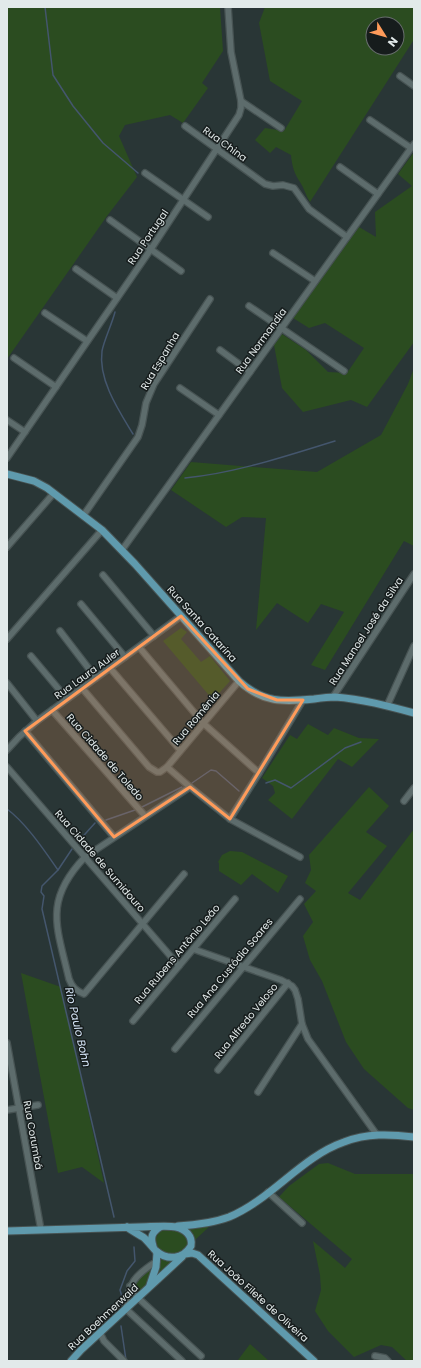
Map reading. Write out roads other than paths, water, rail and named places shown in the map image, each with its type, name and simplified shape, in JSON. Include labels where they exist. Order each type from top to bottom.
[{"type":"main road","name":"Rua Santa Catarina","points":[[7,474],[34,481],[54,493],[102,530],[122,550],[239,681],[254,693],[271,699],[286,701],[333,697],[360,700],[414,713]]},
{"type":"main road","points":[[7,1231],[160,1227],[212,1222],[230,1216],[245,1208],[309,1162],[336,1145],[355,1138],[377,1135],[414,1137]]},
{"type":"main road","points":[[127,1227],[168,1258],[178,1257],[185,1254],[191,1246],[191,1237],[185,1230],[174,1226]]},
{"type":"main road","points":[[156,1250],[151,1237],[160,1227]]},
{"type":"main road","name":"Rua Boehmerwald","points":[[148,1289],[157,1261],[156,1250]]},
{"type":"main road","name":"Rua João Filete de Oliveira","points":[[185,1254],[192,1253],[198,1255],[314,1361]]},
{"type":"main road","name":"Rua Boehmerwald","points":[[71,1361],[100,1332],[185,1254]]},
{"type":"street","name":"Rua Portugal","points":[[7,458],[151,249],[239,115],[241,101],[231,52],[228,7]]},
{"type":"street","points":[[400,76],[414,86]]},
{"type":"street","points":[[241,101],[281,128]]},
{"type":"street","points":[[370,120],[412,146]]},
{"type":"street","name":"Rua China","points":[[185,126],[265,184],[273,186],[289,186],[294,188],[309,209],[346,238]]},
{"type":"street","name":"Rua Normandia","points":[[122,550],[412,146]]},
{"type":"street","points":[[340,167],[378,194]]},
{"type":"street","points":[[145,173],[208,217]]},
{"type":"street","points":[[110,220],[181,271]]},
{"type":"street","points":[[273,253],[315,281]]},
{"type":"street","points":[[76,269],[117,298]]},
{"type":"street","name":"Rua Espanha","points":[[83,516],[138,437],[146,403],[154,384],[210,299]]},
{"type":"street","points":[[249,306],[344,371]]},
{"type":"street","points":[[45,313],[87,341]]},
{"type":"street","points":[[220,350],[250,372]]},
{"type":"street","points":[[14,358],[56,387]]},
{"type":"street","points":[[180,388],[218,415]]},
{"type":"street","points":[[7,420],[25,432]]},
{"type":"street","points":[[7,547],[54,493]]},
{"type":"street","points":[[7,639],[102,530]]},
{"type":"street","name":"Rua Manoel José da Silva","points":[[333,697],[414,574]]},
{"type":"street","points":[[104,575],[154,636]]},
{"type":"street","points":[[81,604],[125,657]]},
{"type":"street","name":"Rua Laura Auler","points":[[7,750],[25,731],[52,710],[181,616]]},
{"type":"street","points":[[60,631],[96,678]]},
{"type":"street","points":[[387,706],[414,646]]},
{"type":"street","points":[[139,647],[203,723],[259,773]]},
{"type":"street","points":[[32,656],[67,699]]},
{"type":"street","points":[[110,668],[180,750]]},
{"type":"street","name":"Rua Romênia","points":[[167,767],[239,681]]},
{"type":"street","points":[[7,683],[38,721]]},
{"type":"street","points":[[82,688],[149,767],[157,772],[160,772],[167,767],[230,819],[300,857]]},
{"type":"street","points":[[230,819],[303,700]]},
{"type":"street","name":"Rua Cidade de Toledo","points":[[52,710],[145,816]]},
{"type":"street","points":[[25,731],[114,837]]},
{"type":"street","name":"Rua Cidade de Sumidouro","points":[[7,767],[179,966]]},
{"type":"street","points":[[184,874],[84,994],[74,989],[69,979],[58,931],[56,913],[58,900],[64,885],[71,873],[85,857],[190,787]]},
{"type":"street","points":[[404,801],[414,788]]},
{"type":"street","name":"Rua Rubens Antônio Leão","points":[[133,1021],[235,899]]},
{"type":"street","name":"Rua Ana Custódia Soares","points":[[175,1049],[300,899]]},
{"type":"street","points":[[193,949],[288,983],[292,986],[297,994],[302,1024],[308,1039],[377,1135]]},
{"type":"street","name":"Rua Alfredo Veloso","points":[[218,1070],[288,983]]},
{"type":"street","points":[[258,1092],[302,1024]]},
{"type":"street","name":"Rua Corumbá","points":[[7,1043],[41,1230]]},
{"type":"street","points":[[7,1110],[38,1104]]},
{"type":"street","points":[[268,1192],[302,1223]]},
{"type":"street","points":[[157,1261],[142,1271],[130,1286],[126,1309],[182,1361]]},
{"type":"street","points":[[130,1286],[138,1298],[201,1356]]},
{"type":"street","points":[[100,1332],[104,1341],[124,1361]]},
{"type":"street","points":[[94,1338],[104,1341]]},
{"type":"street","points":[[375,1356],[385,1358],[388,1361]]},
{"type":"waterway","points":[[45,7],[53,75],[73,106],[103,143],[138,173]]},
{"type":"waterway","points":[[115,312],[102,351],[103,373],[111,395],[133,434]]},
{"type":"waterway","points":[[185,478],[204,476],[242,468],[335,441]]},
{"type":"waterway","name":"Rio Paulo Bohn","points":[[266,783],[275,780],[291,788],[345,748],[361,742]]},
{"type":"waterway","name":"Rio Paulo Bohn","points":[[192,783],[211,770],[216,771],[239,791]]},
{"type":"waterway","name":"Rio Paulo Bohn","points":[[142,807],[182,787]]},
{"type":"waterway","points":[[7,809],[28,829],[58,870]]},
{"type":"waterway","name":"Rio Paulo Bohn","points":[[106,820],[135,810]]},
{"type":"waterway","name":"Rio Paulo Bohn","points":[[77,843],[95,823]]},
{"type":"waterway","name":"Rio Paulo Bohn","points":[[72,849],[58,870],[42,886],[41,892],[44,896],[42,909],[114,1217]]},
{"type":"waterway","name":"Rio Paulo Bohn","points":[[118,1308],[123,1300],[120,1290],[127,1271],[135,1261],[134,1247]]},
{"type":"waterway","name":"Rio Paulo Bohn","points":[[121,1326],[126,1360]]}]
